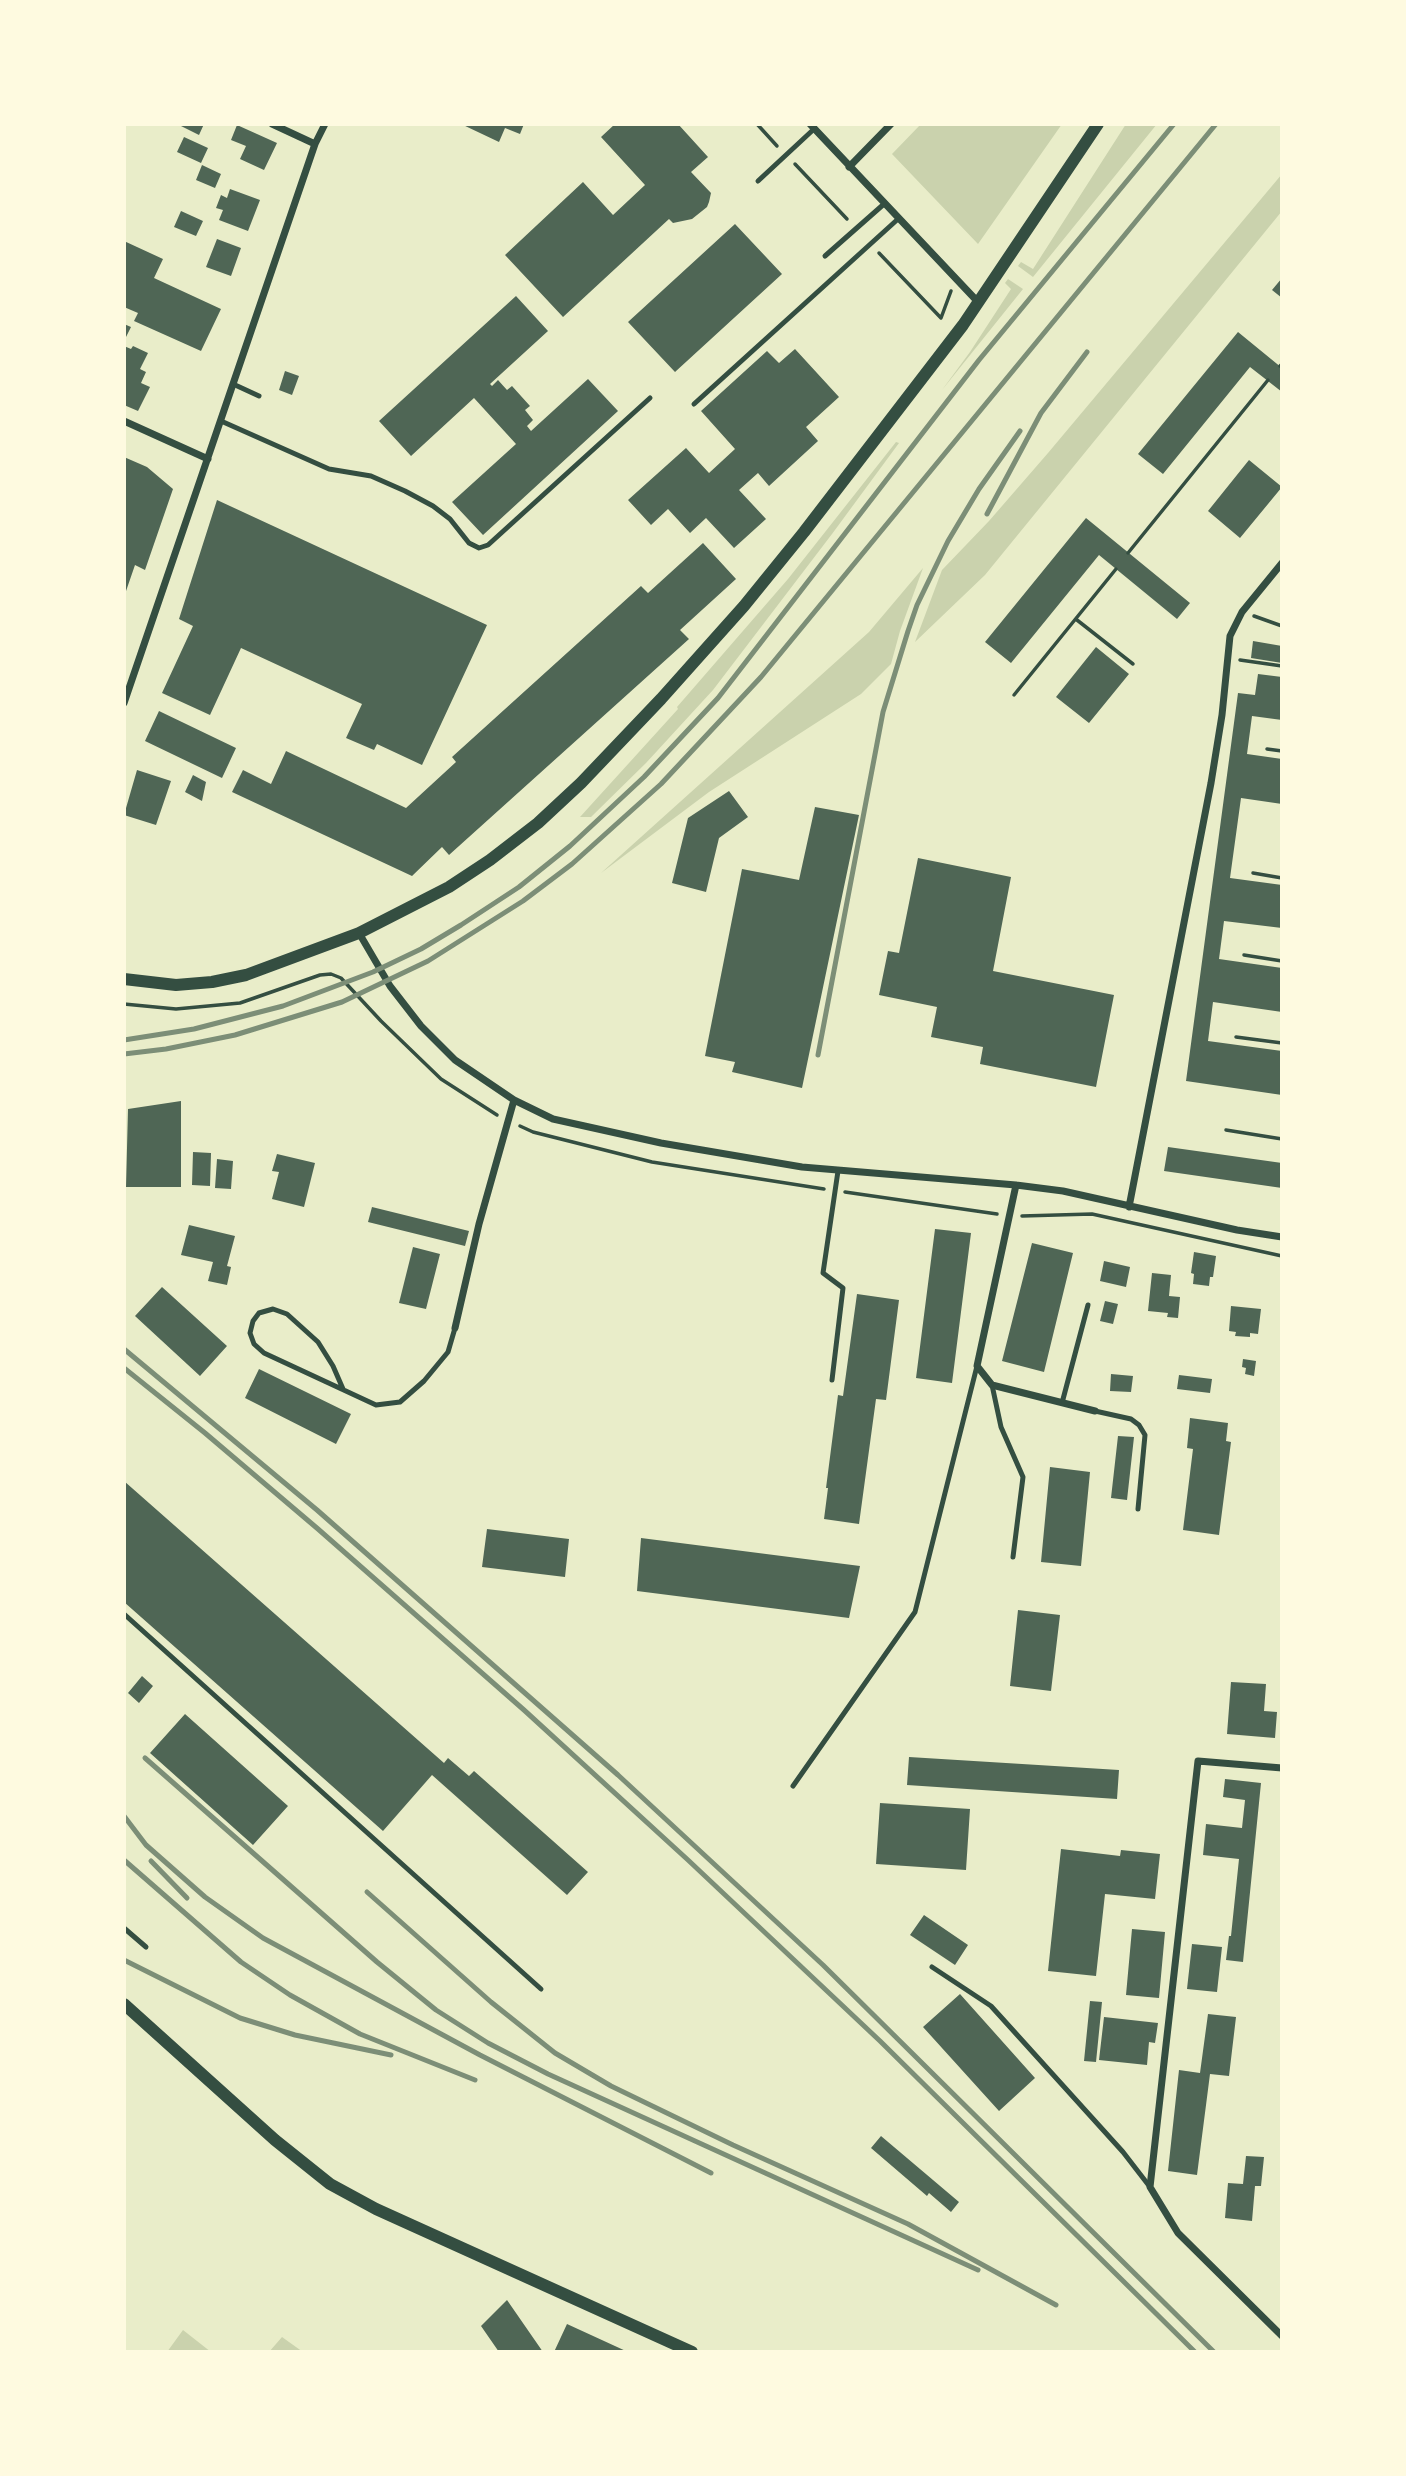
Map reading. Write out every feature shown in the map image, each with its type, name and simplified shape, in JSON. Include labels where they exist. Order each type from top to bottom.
[{"type":"street","points":[[272,124],[315,144]]},
{"type":"street","points":[[124,703],[315,144],[325,124]]},
{"type":"street","points":[[849,167],[891,124]]},
{"type":"street","points":[[124,979],[176,985],[212,982],[246,975],[359,933],[449,887],[538,823],[581,783],[661,699],[744,606],[891,420],[978,302],[1098,124]]},
{"type":"street","points":[[812,127],[978,302]]},
{"type":"street","points":[[124,421],[208,459]]},
{"type":"street","points":[[1129,1206],[1211,783],[1222,715],[1230,636],[1242,612],[1282,563]]},
{"type":"street","points":[[359,933],[390,986],[421,1026],[455,1060],[514,1100],[552,1119],[640,1139],[803,1167],[1063,1191],[1237,1230],[1282,1237]]},
{"type":"street","points":[[454,1328],[479,1224],[514,1100]]},
{"type":"street","points":[[1016,1185],[977,1366],[992,1385],[1095,1411]]},
{"type":"street","points":[[1282,1768],[1198,1761],[1150,2187],[1178,2233],[1282,2336]]},
{"type":"street","points":[[124,2004],[275,2140],[330,2184],[376,2209],[676,2348],[692,2352]]},
{"type":"lane","points":[[758,181],[812,127]]},
{"type":"lane","points":[[825,256],[884,204]]},
{"type":"lane","points":[[694,404],[898,219]]},
{"type":"lane","points":[[233,384],[259,396]]},
{"type":"lane","points":[[220,421],[329,469],[371,476],[405,491],[450,519],[469,543],[479,548],[488,545],[650,398]]},
{"type":"lane","points":[[832,1380],[843,1288],[823,1273],[838,1171]]},
{"type":"lane","points":[[1062,1403],[1088,1305]]},
{"type":"lane","points":[[343,1389],[318,1342],[287,1314],[273,1309],[259,1313],[253,1321],[250,1333],[254,1344],[264,1353],[376,1405],[400,1402],[424,1381],[448,1352],[454,1328]]},
{"type":"lane","points":[[793,1786],[915,1612],[977,1366]]},
{"type":"lane","points":[[992,1385],[1001,1427],[1023,1477],[1013,1557]]},
{"type":"lane","points":[[1095,1411],[1130,1419],[1139,1425],[1145,1435],[1138,1509]]},
{"type":"lane","points":[[124,1614],[541,1989]]},
{"type":"lane","points":[[124,1928],[146,1947]]},
{"type":"lane","points":[[932,1967],[990,2006],[1123,2152],[1150,2187]]},
{"type":"path","points":[[941,318],[956,280]]},
{"type":"path","points":[[1128,553],[1268,380]]},
{"type":"path","points":[[1014,695],[1116,569]]},
{"type":"path","points":[[1242,612],[1282,626]]},
{"type":"path","points":[[1077,619],[1133,664]]},
{"type":"path","points":[[1228,659],[1282,666]]},
{"type":"path","points":[[1267,749],[1282,751]]},
{"type":"path","points":[[1253,873],[1282,878]]},
{"type":"path","points":[[1244,955],[1282,961]]},
{"type":"path","points":[[1236,1037],[1282,1043]]},
{"type":"path","points":[[1226,1130],[1282,1139]]},
{"type":"green space","points":[[921,124],[1062,124],[978,244],[892,154]]},
{"type":"green space","points":[[1126,124],[1157,124],[1033,277],[1018,266],[1021,262],[1033,269]]},
{"type":"green space","points":[[1282,174],[1282,211],[985,575],[915,642],[942,570],[1048,453]]},
{"type":"green space","points":[[1008,279],[1023,289],[942,390],[1011,289],[1005,283]]},
{"type":"green space","points":[[896,442],[899,443],[713,690],[646,763],[591,817],[580,817],[678,709],[788,579]]},
{"type":"green space","points":[[923,568],[891,664],[861,694],[709,792],[601,873],[869,632]]},
{"type":"green space","points":[[183,2330],[211,2352],[167,2352]]},
{"type":"green space","points":[[282,2337],[303,2352],[269,2352]]},
{"type":"building","points":[[177,124],[204,124],[199,135]]},
{"type":"building","points":[[461,124],[524,124],[520,134],[505,128],[499,142]]},
{"type":"building","points":[[615,124],[678,124],[708,157],[691,172],[711,193],[709,202],[707,207],[692,219],[673,223],[669,219],[563,317],[505,255],[583,182],[613,215],[645,185],[601,137]]},
{"type":"building","points":[[237,125],[277,143],[264,170],[240,159],[246,146],[231,140]]},
{"type":"building","points":[[184,137],[208,148],[201,163],[177,152]]},
{"type":"building","points":[[202,165],[221,174],[215,188],[196,180]]},
{"type":"building","points":[[230,189],[260,200],[248,231],[219,220],[223,210],[216,208],[221,195],[227,198]]},
{"type":"building","points":[[181,211],[203,221],[196,236],[174,227]]},
{"type":"building","points":[[735,224],[782,274],[675,372],[628,322]]},
{"type":"building","points":[[217,239],[241,248],[231,276],[206,267]]},
{"type":"building","points":[[124,241],[163,259],[154,278],[221,309],[201,351],[134,321],[138,313],[124,307]]},
{"type":"building","points":[[1282,278],[1282,298],[1272,290]]},
{"type":"building","points":[[516,296],[548,331],[490,384],[492,386],[498,380],[507,390],[512,386],[530,406],[525,410],[533,420],[527,426],[531,431],[588,379],[618,411],[483,535],[452,502],[516,444],[474,398],[411,456],[379,421]]},
{"type":"building","points":[[124,324],[131,327],[124,341]]},
{"type":"building","points":[[1238,332],[1282,368],[1282,392],[1250,367],[1163,474],[1138,454]]},
{"type":"building","points":[[124,346],[131,349],[133,346],[148,353],[140,369],[146,372],[141,383],[150,387],[138,411],[124,405]]},
{"type":"building","points":[[795,349],[839,397],[806,427],[818,441],[769,486],[758,473],[739,490],[766,519],[734,548],[706,518],[690,533],[668,509],[651,525],[628,500],[686,448],[709,473],[735,449],[701,411],[767,351],[779,363]]},
{"type":"building","points":[[285,371],[299,376],[292,395],[279,390]]},
{"type":"building","points":[[124,457],[147,467],[173,489],[145,570],[135,565],[125,594]]},
{"type":"building","points":[[1249,460],[1282,487],[1240,538],[1208,511]]},
{"type":"building","points":[[217,500],[487,625],[422,765],[377,744],[374,750],[346,738],[362,704],[241,648],[210,715],[162,693],[193,626],[179,619]]},
{"type":"building","points":[[1086,518],[1190,603],[1177,619],[1099,555],[1011,663],[985,642]]},
{"type":"building","points":[[703,543],[736,579],[680,630],[689,639],[449,855],[442,847],[412,876],[232,792],[243,770],[271,784],[286,751],[406,808],[456,762],[452,757],[641,586],[648,593]]},
{"type":"building","points":[[1253,641],[1282,646],[1282,663],[1251,658]]},
{"type":"building","points":[[1096,647],[1129,674],[1089,723],[1056,697]]},
{"type":"building","points":[[1258,674],[1282,677],[1282,720],[1252,716],[1247,754],[1282,759],[1282,804],[1241,798],[1230,878],[1282,885],[1282,928],[1224,921],[1219,959],[1282,968],[1282,1012],[1213,1002],[1208,1041],[1282,1051],[1282,1095],[1186,1081],[1238,693],[1255,695]]},
{"type":"building","points":[[159,711],[236,748],[222,778],[145,741]]},
{"type":"building","points":[[137,770],[171,781],[156,825],[124,815]]},
{"type":"building","points":[[193,775],[206,782],[202,801],[185,792]]},
{"type":"building","points":[[729,791],[748,817],[719,838],[706,892],[672,883],[688,818]]},
{"type":"building","points":[[815,807],[859,815],[802,1088],[732,1072],[735,1062],[705,1056],[742,869],[799,880]]},
{"type":"building","points":[[918,858],[1011,877],[993,971],[1114,995],[1096,1087],[980,1064],[983,1047],[931,1037],[937,1007],[879,995],[888,951],[899,953]]},
{"type":"building","points":[[181,1101],[181,1187],[126,1187],[128,1109]]},
{"type":"building","points":[[1168,1147],[1282,1163],[1282,1188],[1164,1171]]},
{"type":"building","points":[[193,1152],[211,1153],[210,1186],[192,1185]]},
{"type":"building","points":[[277,1154],[315,1163],[304,1207],[272,1199],[279,1172],[272,1171]]},
{"type":"building","points":[[217,1159],[233,1161],[231,1189],[215,1188]]},
{"type":"building","points":[[372,1207],[469,1231],[465,1246],[368,1222]]},
{"type":"building","points":[[189,1225],[235,1236],[227,1266],[231,1267],[227,1285],[208,1281],[213,1262],[181,1255]]},
{"type":"building","points":[[935,1229],[971,1233],[952,1383],[916,1378]]},
{"type":"building","points":[[1032,1243],[1073,1253],[1044,1372],[1002,1361]]},
{"type":"building","points":[[413,1247],[440,1254],[426,1309],[399,1303]]},
{"type":"building","points":[[1194,1252],[1216,1256],[1209,1286],[1193,1284],[1194,1274],[1191,1273]]},
{"type":"building","points":[[1104,1261],[1130,1267],[1126,1287],[1100,1281]]},
{"type":"building","points":[[1152,1273],[1171,1275],[1169,1296],[1180,1297],[1178,1318],[1167,1317],[1168,1313],[1148,1311]]},
{"type":"building","points":[[162,1287],[227,1346],[200,1376],[135,1316]]},
{"type":"building","points":[[857,1294],[899,1300],[886,1400],[876,1399],[859,1524],[824,1519],[838,1395],[843,1396]]},
{"type":"building","points":[[1105,1301],[1118,1304],[1113,1324],[1100,1321]]},
{"type":"building","points":[[1231,1306],[1261,1309],[1258,1334],[1250,1333],[1250,1337],[1235,1336],[1236,1332],[1229,1331]]},
{"type":"building","points":[[1243,1359],[1256,1361],[1254,1376],[1245,1374]]},
{"type":"building","points":[[259,1369],[351,1414],[336,1444],[245,1398]]},
{"type":"building","points":[[1111,1374],[1133,1376],[1131,1392],[1110,1391]]},
{"type":"building","points":[[1179,1375],[1212,1379],[1210,1393],[1177,1389]]},
{"type":"building","points":[[1190,1418],[1228,1423],[1226,1441],[1231,1442],[1219,1535],[1183,1530],[1193,1449],[1187,1448]]},
{"type":"building","points":[[1118,1436],[1134,1437],[1127,1500],[1111,1498]]},
{"type":"building","points":[[1050,1467],[1090,1472],[1081,1566],[1041,1562]]},
{"type":"building","points":[[124,1481],[444,1763],[448,1758],[469,1776],[474,1771],[588,1872],[567,1895],[432,1775],[383,1831],[124,1602]]},
{"type":"building","points":[[487,1529],[569,1539],[565,1577],[482,1567]]},
{"type":"building","points":[[641,1538],[860,1566],[849,1618],[637,1591]]},
{"type":"building","points":[[1018,1610],[1060,1615],[1051,1691],[1010,1686]]},
{"type":"building","points":[[142,1676],[153,1686],[139,1703],[128,1693]]},
{"type":"building","points":[[1231,1682],[1266,1684],[1264,1711],[1277,1712],[1275,1738],[1227,1734]]},
{"type":"building","points":[[185,1714],[288,1806],[253,1845],[150,1753]]},
{"type":"building","points":[[909,1757],[1119,1770],[1117,1799],[907,1785]]},
{"type":"building","points":[[1225,1779],[1261,1783],[1243,1962],[1226,1960],[1239,1859],[1203,1855],[1206,1824],[1242,1828],[1245,1800],[1223,1797]]},
{"type":"building","points":[[880,1803],[970,1809],[966,1870],[876,1864]]},
{"type":"building","points":[[1061,1849],[1120,1856],[1121,1850],[1160,1854],[1155,1899],[1105,1894],[1096,1976],[1048,1971]]},
{"type":"building","points":[[924,1915],[968,1945],[955,1965],[910,1935]]},
{"type":"building","points":[[1132,1929],[1165,1932],[1159,1998],[1126,1995]]},
{"type":"building","points":[[1192,1944],[1222,1947],[1217,1992],[1187,1989]]},
{"type":"building","points":[[960,1994],[1035,2078],[999,2111],[923,2027]]},
{"type":"building","points":[[1090,2001],[1102,2002],[1096,2062],[1084,2061]]},
{"type":"building","points":[[1208,2014],[1236,2017],[1229,2076],[1210,2074],[1197,2175],[1168,2171],[1179,2070],[1200,2073]]},
{"type":"building","points":[[1104,2017],[1158,2023],[1155,2043],[1149,2042],[1147,2065],[1099,2060]]},
{"type":"building","points":[[881,2136],[959,2202],[951,2212],[929,2193],[927,2196],[871,2148]]},
{"type":"building","points":[[1246,2156],[1264,2157],[1261,2186],[1255,2186],[1252,2221],[1225,2218],[1228,2183],[1243,2184]]},
{"type":"building","points":[[507,2300],[543,2352],[499,2352],[481,2326]]},
{"type":"building","points":[[567,2324],[628,2352],[554,2352]]},
{"type":"railway","points":[[124,1040],[194,1029],[283,1006],[373,972],[421,949],[461,925],[519,887],[570,846],[644,777],[718,698],[979,360],[1174,124]]},
{"type":"railway","points":[[124,1054],[166,1049],[235,1035],[342,1002],[428,961],[523,901],[572,864],[661,784],[761,677],[1216,124]]},
{"type":"railway","points":[[987,514],[1041,413],[1087,352]]},
{"type":"railway","points":[[818,1055],[883,712],[908,631],[917,605],[948,541],[979,489],[1020,431]]},
{"type":"railway","points":[[124,1349],[317,1510],[618,1775],[823,1965],[1214,2352]]},
{"type":"railway","points":[[124,1368],[318,1529],[524,1710],[688,1860],[880,2041],[1195,2352]]},
{"type":"railway","points":[[145,1758],[377,1962],[436,2010],[488,2043],[548,2074],[978,2270]]},
{"type":"railway","points":[[124,1816],[146,1845],[205,1897],[263,1938],[480,2055],[711,2173]]},
{"type":"railway","points":[[124,1860],[241,1962],[290,1995],[360,2034],[475,2080]]},
{"type":"railway","points":[[151,1861],[187,1898]]},
{"type":"railway","points":[[367,1892],[491,2002],[555,2053],[611,2086],[908,2224],[1056,2305]]},
{"type":"railway","points":[[124,1960],[240,2018],[295,2035],[391,2055]]}]
